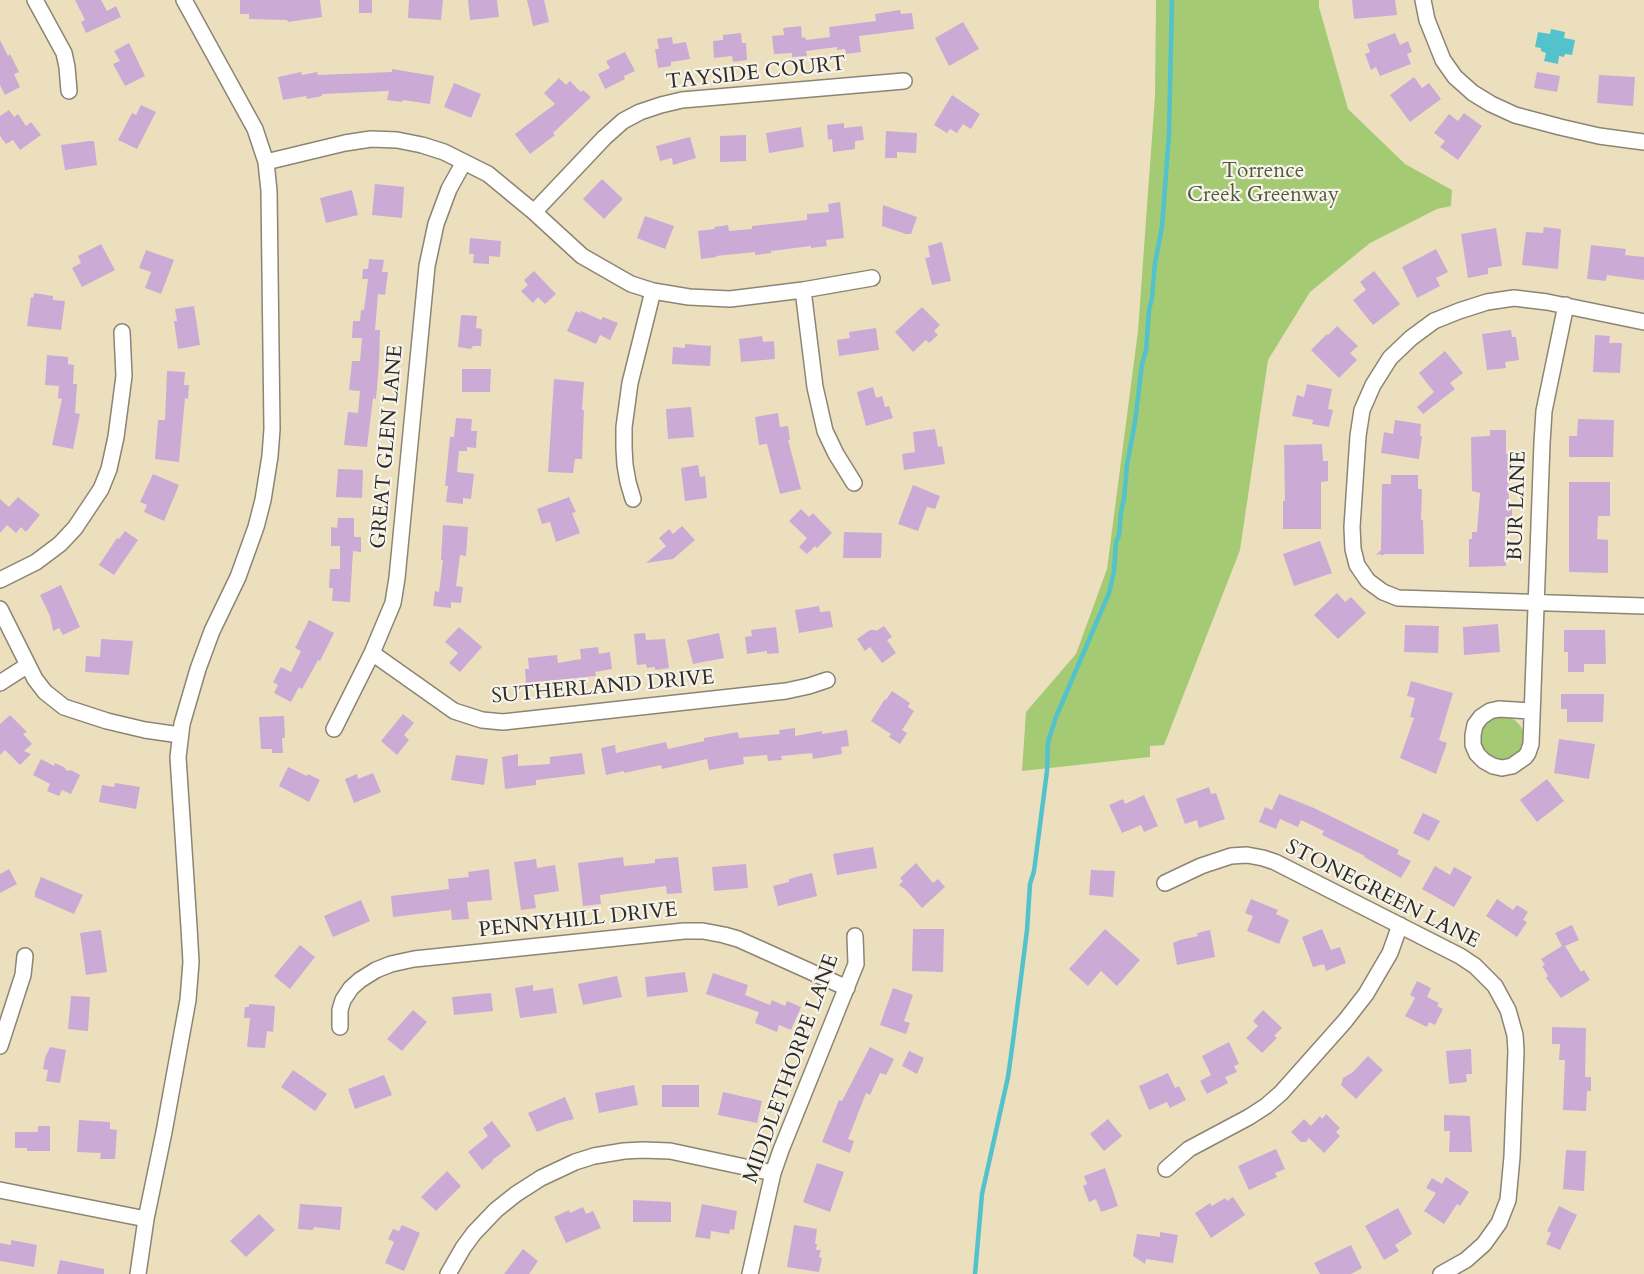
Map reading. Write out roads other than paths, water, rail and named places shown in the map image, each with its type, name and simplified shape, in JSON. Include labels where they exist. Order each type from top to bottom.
[{"type":"street","points":[[35,0],[64,53],[69,92]]},
{"type":"street","points":[[138,1274],[146,1219],[188,1000],[190,953],[178,757],[180,735],[198,669],[212,631],[238,577],[253,536],[263,500],[272,429],[269,191],[266,162],[255,128],[184,0]]},
{"type":"street","points":[[1424,0],[1426,20],[1443,60],[1455,77],[1473,93],[1515,115],[1599,136],[1644,142]]},
{"type":"street","name":"TAYSIDE COURT","points":[[534,212],[604,138],[623,121],[640,112],[682,100],[904,81]]},
{"type":"street","points":[[266,162],[345,143],[371,139],[397,140],[444,152],[488,174],[534,212],[582,256],[631,284],[653,291],[710,299],[730,299],[803,290],[872,278]]},
{"type":"street","name":"GREAT GLEN LANE","points":[[334,729],[372,653],[393,602],[397,578],[427,266],[436,224],[449,189],[464,162]]},
{"type":"street","points":[[803,290],[815,387],[825,431],[836,454],[854,483]]},
{"type":"street","points":[[633,499],[625,465],[624,427],[630,383],[653,291]]},
{"type":"street","points":[[1644,322],[1547,302],[1514,298],[1487,302],[1459,310],[1434,322],[1411,338],[1390,358],[1373,385],[1362,410],[1358,436],[1352,527],[1353,549],[1357,565],[1368,581],[1382,592],[1398,598],[1644,606]]},
{"type":"street","name":"BUR LANE","points":[[1531,711],[1499,708],[1481,717],[1473,735],[1473,745],[1477,754],[1484,761],[1502,768],[1512,766],[1525,757],[1530,744],[1544,411],[1566,306]]},
{"type":"street","points":[[0,580],[40,559],[60,544],[75,528],[101,489],[109,469],[116,437],[124,376],[122,332]]},
{"type":"street","points":[[0,609],[35,679],[45,692],[64,707],[145,730],[180,735]]},
{"type":"street","name":"SUTHERLAND DRIVE","points":[[372,653],[454,711],[482,720],[503,722],[786,691],[827,680]]},
{"type":"street","points":[[0,683],[28,666]]},
{"type":"street","name":"STONEGREEN LANE","points":[[1165,883],[1201,866],[1232,856],[1247,855],[1263,858],[1275,862],[1460,956],[1487,976],[1502,998],[1513,1023],[1515,1035],[1511,1188],[1505,1211],[1484,1244],[1466,1260],[1441,1274]]},
{"type":"street","points":[[1166,1169],[1189,1149],[1249,1117],[1281,1093],[1345,1021],[1366,994],[1390,953],[1400,925]]},
{"type":"street","name":"PENNYHILL DRIVE","points":[[340,1027],[340,1010],[343,1000],[351,988],[376,970],[391,964],[414,958],[684,930],[703,931],[738,939],[848,988]]},
{"type":"street","name":"MIDDLETHORPE LANE","points":[[750,1274],[773,1173],[795,1113],[848,988],[856,964],[855,936]]},
{"type":"street","points":[[0,1046],[23,975],[26,956]]},
{"type":"street","points":[[448,1274],[474,1233],[496,1210],[541,1178],[575,1162],[594,1156],[624,1151],[670,1151],[773,1173]]},
{"type":"street","points":[[0,1190],[146,1219]]},
{"type":"water","points":[[1551,29],[1565,32],[1564,38],[1575,40],[1572,55],[1565,54],[1564,57],[1559,56],[1558,64],[1544,61],[1546,53],[1541,51],[1541,48],[1535,47],[1538,32],[1550,34]]},
{"type":"waterway","points":[[975,1274],[982,1194],[1008,1077],[1013,1041],[1027,930],[1030,884],[1034,871],[1047,771],[1048,742],[1056,717],[1109,593],[1114,571],[1116,542],[1119,535],[1142,364],[1146,351],[1155,263],[1162,227],[1169,134],[1172,0]]},
{"type":"park label","name":"Torrence Creek Greenway","points":[[1263,184]]}]
